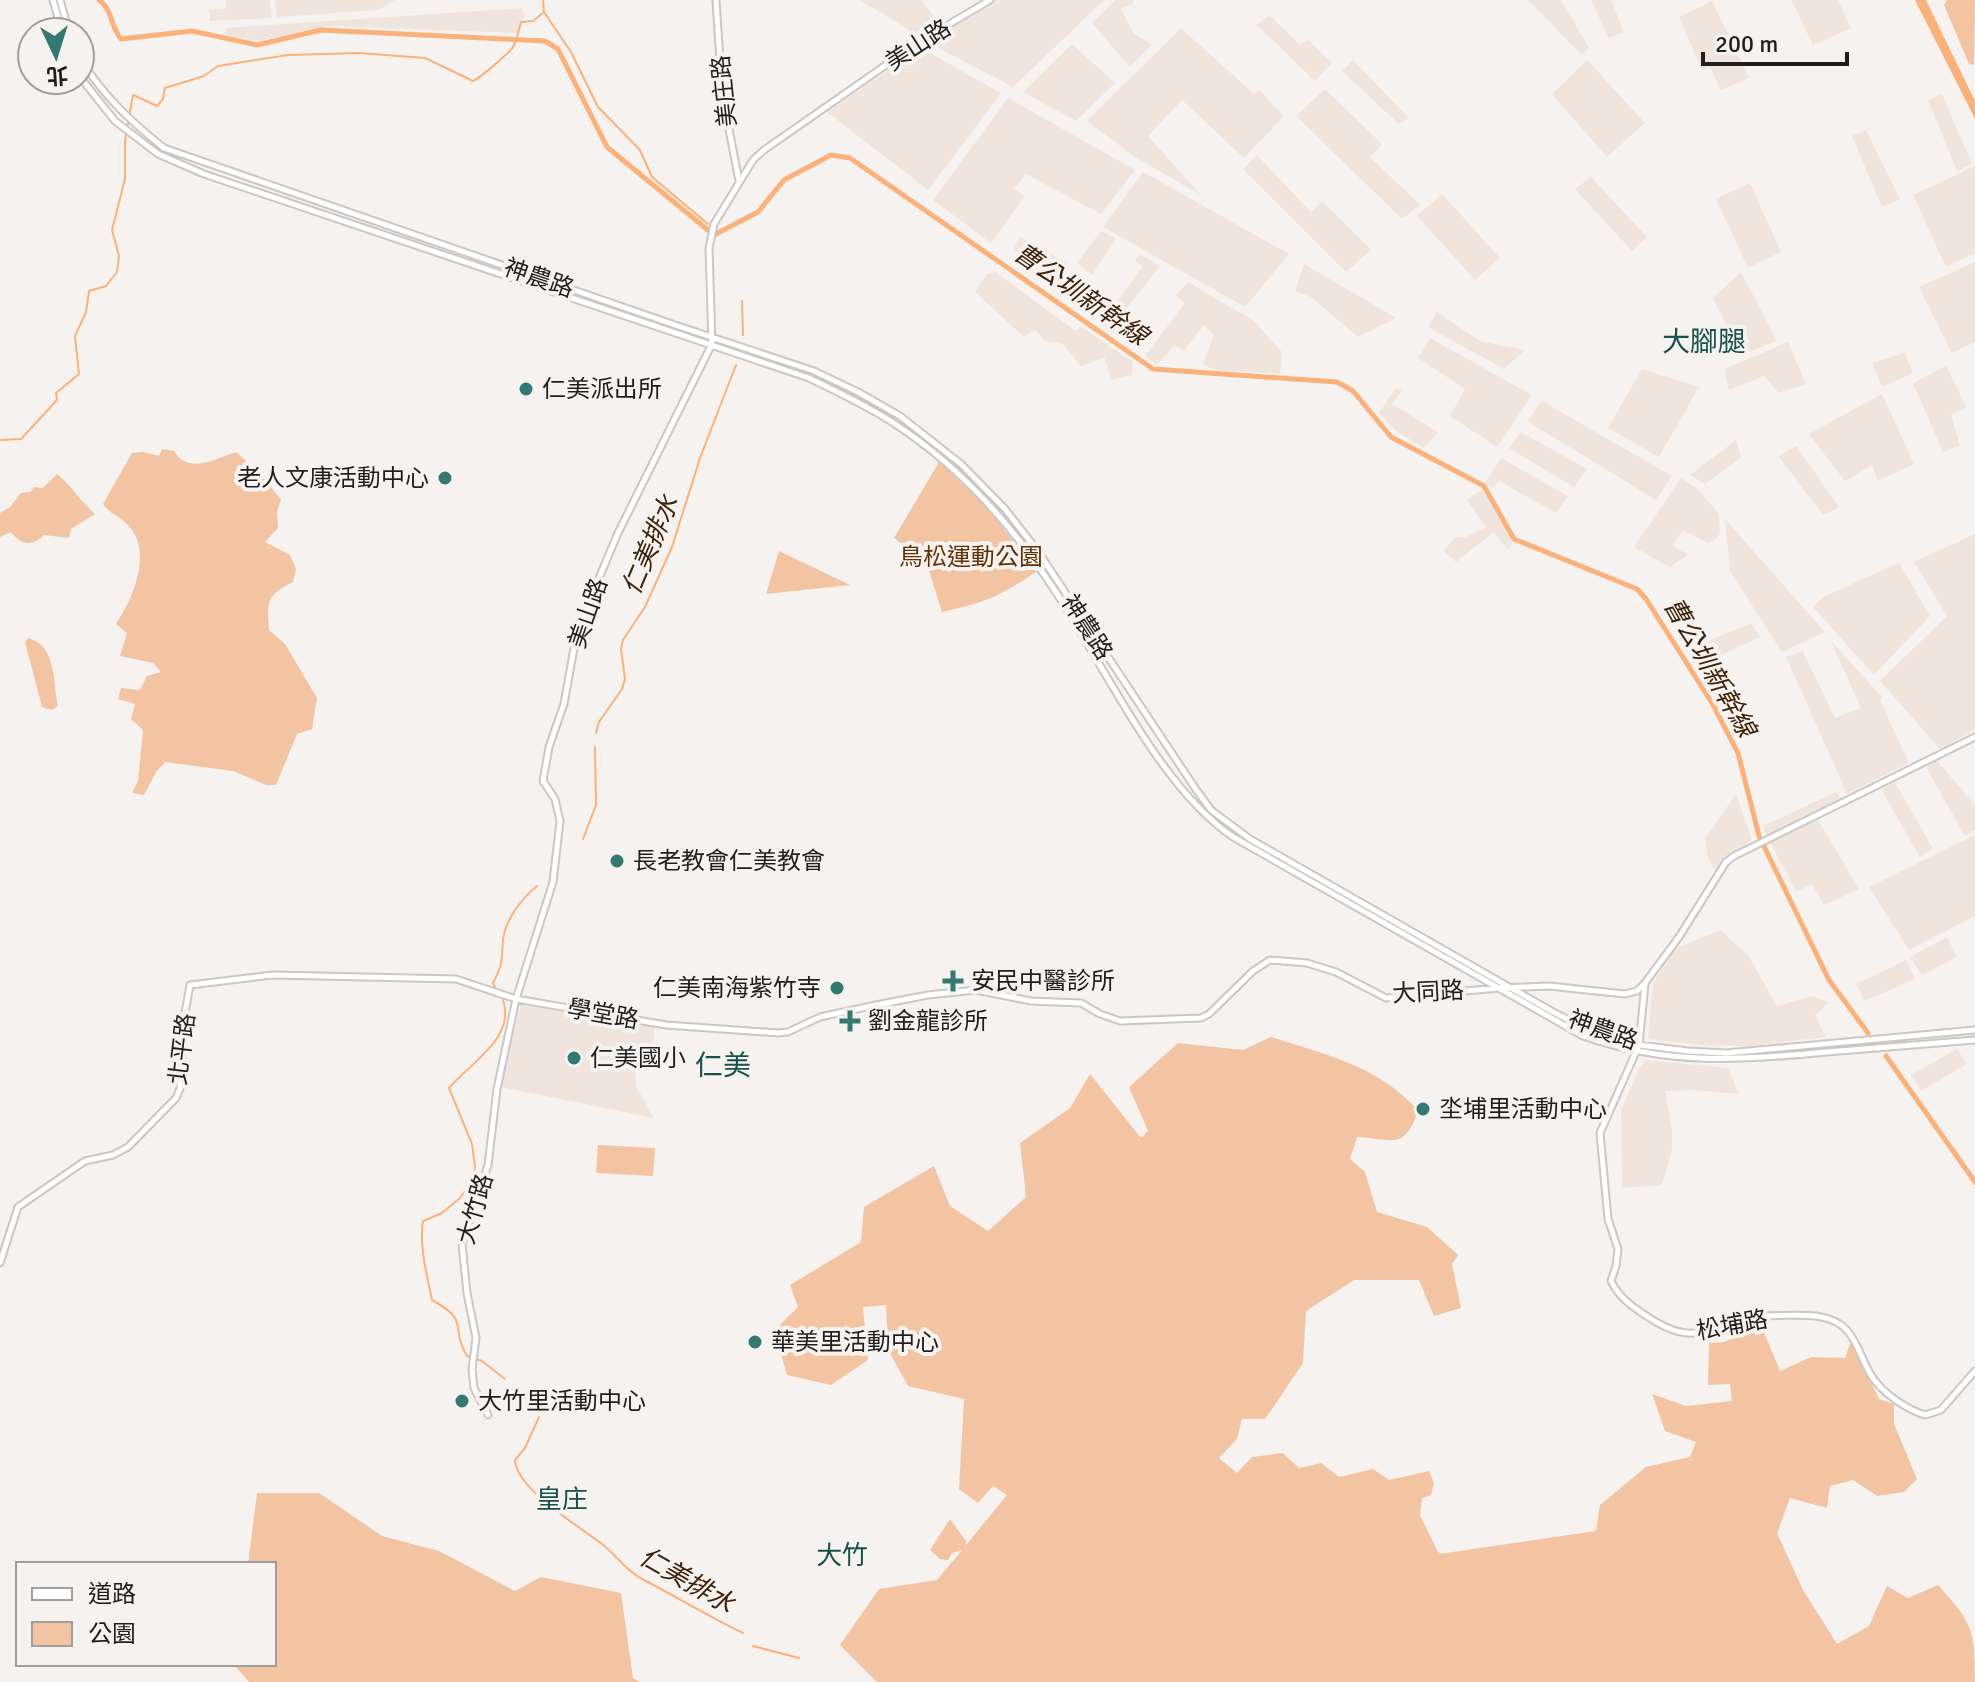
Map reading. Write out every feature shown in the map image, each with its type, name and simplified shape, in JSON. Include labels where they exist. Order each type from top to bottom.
[{"type":"street","name":"美庄路","points":[[716,0],[722,93],[739,182]]},
{"type":"street","name":"美山路","points":[[516,999],[553,882],[560,821],[558,806],[543,781],[549,747],[564,704],[574,648],[583,616],[624,521],[712,344],[710,238],[714,224],[753,160],[764,150],[919,42],[990,0]]},
{"type":"street","name":"神農路","points":[[96,80],[122,114],[164,148],[814,371],[879,404],[936,443],[985,488],[1037,550],[1154,731],[1211,810],[1250,839],[1587,1029],[1638,1048],[1726,1053],[1975,1030]]},
{"type":"street","name":"神農路","points":[[95,96],[115,121],[158,154],[204,174],[809,378],[895,423],[939,456],[979,492],[1031,554],[1141,731],[1207,816],[1233,837],[1583,1036],[1687,1059],[1733,1060],[1975,1040]]},
{"type":"street","points":[[1645,983],[1679,937],[1726,862],[1975,737]]},
{"type":"street","name":"大同路","points":[[1012,997],[1081,1003],[1120,1021],[1201,1018],[1253,971],[1270,960],[1307,963],[1336,972],[1386,998],[1549,986],[1625,994],[1637,991],[1645,983]]},
{"type":"street","name":"學堂路","points":[[190,985],[273,975],[456,979],[516,999],[666,1025],[778,1033],[799,1028],[820,1017],[928,995],[976,990],[1012,997]]},
{"type":"street","name":"松埔路","points":[[1645,983],[1638,1048],[1600,1133],[1608,1219],[1618,1249],[1611,1281],[1624,1301],[1666,1330],[1679,1333],[1715,1331],[1757,1316],[1819,1317],[1845,1329],[1856,1339],[1868,1369],[1882,1389],[1925,1415],[1941,1410],[1975,1371]]},
{"type":"street","name":"北平路","points":[[0,1263],[18,1207],[85,1161],[113,1155],[128,1147],[176,1098],[180,1089],[190,985]]},
{"type":"street","name":"大竹路","points":[[488,1415],[474,1388],[476,1338],[462,1244],[488,1165],[497,1089],[516,999]]},
{"type":"shaded area","points":[[226,0],[270,0],[272,18],[210,21],[209,10],[225,9]]},
{"type":"shaded area","points":[[275,0],[395,0],[378,10],[277,17]]},
{"type":"shaded area","points":[[860,0],[921,0],[939,23],[916,34]]},
{"type":"shaded area","points":[[994,0],[1104,0],[1013,87],[927,42]]},
{"type":"shaded area","points":[[1115,0],[1132,0],[1134,4],[1121,8],[1133,33],[1152,45],[1130,67],[1092,23]]},
{"type":"shaded area","points":[[1528,0],[1561,0],[1589,48],[1582,55]]},
{"type":"shaded area","points":[[1591,0],[1611,0],[1624,32],[1609,38]]},
{"type":"shaded area","points":[[1791,0],[1838,0],[1851,28],[1813,45]]},
{"type":"shaded area","points":[[1915,0],[1926,0],[1975,101],[1975,119]]},
{"type":"shaded area","points":[[1712,1],[1749,78],[1721,90],[1710,67],[1702,70],[1679,17]]},
{"type":"shaded area","points":[[522,8],[525,18],[521,20],[519,33],[328,26],[259,41],[225,36],[226,28]]},
{"type":"shaded area","points":[[1269,15],[1300,45],[1308,40],[1332,63],[1315,81],[1257,25]]},
{"type":"shaded area","points":[[1181,28],[1254,94],[1259,90],[1284,116],[1244,158],[1182,100],[1148,136],[1201,195],[1135,157],[1087,121]]},
{"type":"shaded area","points":[[1072,44],[1115,83],[1076,121],[1023,92]]},
{"type":"shaded area","points":[[921,48],[1001,93],[928,190],[827,112]]},
{"type":"shaded area","points":[[1353,60],[1410,118],[1399,124],[1342,71]]},
{"type":"shaded area","points":[[1587,60],[1645,123],[1607,157],[1552,94]]},
{"type":"shaded area","points":[[1325,89],[1382,144],[1370,157],[1420,205],[1402,219],[1296,116]]},
{"type":"shaded area","points":[[1942,94],[1972,164],[1957,171],[1928,100]]},
{"type":"shaded area","points":[[1008,98],[1135,170],[1101,214],[1026,174],[1014,189],[1025,196],[991,243],[933,200]]},
{"type":"shaded area","points":[[1866,130],[1900,199],[1882,207],[1852,136]]},
{"type":"shaded area","points":[[1257,155],[1311,212],[1322,201],[1371,250],[1346,272],[1243,169]]},
{"type":"shaded area","points":[[1975,166],[1975,253],[1946,267],[1913,195]]},
{"type":"shaded area","points":[[1143,172],[1289,254],[1245,307],[1103,227]]},
{"type":"shaded area","points":[[1591,177],[1647,237],[1632,251],[1575,189]]},
{"type":"shaded area","points":[[1750,183],[1781,252],[1748,268],[1716,199]]},
{"type":"shaded area","points":[[1442,194],[1500,258],[1475,280],[1417,216]]},
{"type":"shaded area","points":[[1101,231],[1116,239],[1092,275],[1077,263]]},
{"type":"shaded area","points":[[1020,237],[1067,263],[1049,284],[1021,265],[1027,257],[1013,250]]},
{"type":"shaded area","points":[[1139,254],[1160,266],[1110,329],[1101,324],[1143,266],[1135,261]]},
{"type":"shaded area","points":[[1975,262],[1975,342],[1952,353],[1919,287]]},
{"type":"shaded area","points":[[1304,264],[1396,318],[1358,337],[1311,297],[1295,291]]},
{"type":"shaded area","points":[[995,272],[1076,331],[1080,326],[1133,362],[1132,375],[1111,380],[1105,358],[1081,366],[1062,343],[1045,341],[1035,330],[1024,337],[975,292],[987,274]]},
{"type":"shaded area","points":[[1741,272],[1777,341],[1741,355],[1713,298]]},
{"type":"shaded area","points":[[1188,282],[1254,321],[1282,352],[1280,374],[1215,370],[1203,364],[1214,335],[1204,325],[1184,351],[1174,345],[1157,365],[1145,356],[1185,303],[1176,295]]},
{"type":"shaded area","points":[[1437,312],[1480,341],[1525,350],[1504,369],[1428,327]]},
{"type":"shaded area","points":[[1430,338],[1532,395],[1497,447],[1450,416],[1465,389],[1418,358]]},
{"type":"shaded area","points":[[1788,342],[1806,384],[1779,393],[1764,376],[1729,390],[1724,369]]},
{"type":"shaded area","points":[[1905,353],[1913,373],[1882,387],[1872,363]]},
{"type":"shaded area","points":[[1946,366],[1966,407],[1951,414],[1960,446],[1943,452],[1913,383]]},
{"type":"shaded area","points":[[1642,369],[1699,387],[1659,457],[1608,428]]},
{"type":"shaded area","points":[[1396,388],[1402,391],[1392,404],[1438,432],[1424,448],[1396,431],[1379,413]]},
{"type":"shaded area","points":[[1882,394],[1914,464],[1878,481],[1872,465],[1845,481],[1809,434]]},
{"type":"shaded area","points":[[1542,401],[1672,476],[1656,500],[1527,421]]},
{"type":"shaded area","points":[[1521,432],[1587,469],[1574,487],[1509,448]]},
{"type":"shaded area","points":[[1736,440],[1741,458],[1705,484],[1690,475]]},
{"type":"shaded area","points":[[1796,446],[1839,507],[1823,515],[1779,457]]},
{"type":"shaded area","points":[[1501,458],[1568,496],[1556,513],[1499,481],[1492,488],[1485,483]]},
{"type":"shaded area","points":[[1681,478],[1698,489],[1719,514],[1720,533],[1707,543],[1683,530],[1672,545],[1688,555],[1670,567],[1634,547]]},
{"type":"shaded area","points":[[1481,490],[1513,543],[1508,550],[1494,532],[1456,562],[1444,551],[1455,537],[1466,537],[1486,527],[1467,500]]},
{"type":"shaded area","points":[[1725,519],[1825,632],[1782,652],[1730,571]]},
{"type":"shaded area","points":[[1975,534],[1975,730],[1940,749],[1880,681],[1947,616],[1914,562]]},
{"type":"shaded area","points":[[1899,563],[1930,616],[1874,675],[1813,607],[1823,597]]},
{"type":"shaded area","points":[[1751,623],[1760,637],[1697,666],[1689,649]]},
{"type":"shaded area","points":[[1831,641],[1883,698],[1880,700],[1909,763],[1847,794],[1786,657],[1803,651],[1835,718],[1861,708]]},
{"type":"shaded area","points":[[1936,760],[1975,805],[1975,830],[1965,836],[1926,767]]},
{"type":"shaded area","points":[[1895,782],[1933,849],[1920,857],[1881,789]]},
{"type":"shaded area","points":[[1836,792],[1842,800],[1766,835],[1763,826]]},
{"type":"shaded area","points":[[1736,794],[1752,840],[1714,869],[1705,839]]},
{"type":"shaded area","points":[[1818,820],[1859,889],[1824,905],[1812,884],[1796,892],[1770,842]]},
{"type":"shaded area","points":[[1975,835],[1975,916],[1909,950],[1869,887]]},
{"type":"shaded area","points":[[1720,930],[1748,955],[1777,1006],[1813,996],[1829,1002],[1815,1015],[1826,1037],[1750,1046],[1699,1045],[1648,1039],[1653,983],[1675,949]]},
{"type":"shaded area","points":[[1947,937],[1957,957],[1922,975],[1910,957]]},
{"type":"shaded area","points":[[1906,960],[1915,979],[1865,1001],[1856,984]]},
{"type":"shaded area","name":"仁美國小","points":[[521,1005],[654,1027],[655,1037],[635,1072],[636,1086],[654,1118],[501,1087]]},
{"type":"shaded area","points":[[1957,1049],[1967,1064],[1921,1091],[1911,1075]]},
{"type":"shaded area","points":[[1646,1060],[1728,1068],[1739,1094],[1665,1091],[1672,1149],[1662,1185],[1622,1188],[1621,1110]]},
{"type":"green space","points":[[1947,0],[1975,0],[1974,65],[1969,64],[1944,5]]},
{"type":"green space","points":[[162,449],[174,451],[180,458],[194,464],[236,452],[281,499],[277,512],[278,528],[265,542],[290,555],[296,569],[293,582],[270,600],[269,630],[285,644],[317,698],[312,729],[297,734],[276,785],[266,785],[233,771],[165,762],[144,795],[132,793],[138,781],[143,730],[131,719],[135,704],[118,699],[121,688],[140,690],[147,676],[161,672],[153,663],[120,656],[127,633],[116,624],[134,588],[140,560],[139,547],[127,524],[103,504],[132,453],[159,456]]},
{"type":"green space","name":"鳥松運動公園","points":[[939,462],[989,509],[1036,572],[992,598],[942,612],[926,561],[894,538]]},
{"type":"green space","points":[[57,474],[95,514],[71,529],[69,538],[44,535],[27,543],[11,532],[0,537],[0,513],[10,507],[21,493],[30,492],[34,487],[43,488]]},
{"type":"green space","points":[[779,551],[850,585],[766,594]]},
{"type":"green space","points":[[28,638],[44,648],[52,666],[58,706],[52,710],[42,707],[25,642]]},
{"type":"green space","points":[[1271,1037],[1350,1063],[1385,1082],[1418,1110],[1408,1132],[1396,1140],[1357,1137],[1350,1159],[1365,1172],[1377,1212],[1427,1227],[1458,1255],[1452,1264],[1461,1308],[1434,1316],[1419,1280],[1354,1280],[1306,1311],[1303,1363],[1265,1419],[1242,1419],[1237,1439],[1219,1458],[1237,1473],[1252,1457],[1283,1453],[1299,1468],[1321,1463],[1339,1477],[1373,1469],[1389,1480],[1429,1471],[1434,1483],[1431,1495],[1422,1498],[1420,1515],[1439,1554],[1596,1531],[1600,1505],[1646,1467],[1690,1457],[1696,1442],[1665,1431],[1652,1394],[1686,1406],[1732,1401],[1730,1384],[1708,1385],[1709,1343],[1725,1342],[1759,1320],[1780,1371],[1811,1357],[1845,1358],[1851,1341],[1879,1399],[1894,1404],[1894,1424],[1917,1479],[1904,1492],[1877,1496],[1853,1480],[1830,1486],[1827,1508],[1790,1498],[1777,1533],[1803,1590],[1837,1644],[1869,1626],[1887,1586],[1908,1598],[1938,1585],[1959,1609],[1970,1628],[1975,1682],[877,1682],[840,1645],[879,1589],[937,1580],[962,1550],[952,1553],[948,1560],[940,1559],[930,1550],[950,1519],[966,1545],[1007,1495],[993,1486],[978,1503],[959,1489],[964,1399],[908,1386],[888,1350],[886,1305],[863,1307],[868,1360],[831,1385],[787,1375],[774,1331],[798,1307],[790,1285],[861,1242],[864,1207],[934,1166],[950,1206],[988,1231],[1026,1197],[1020,1143],[1070,1108],[1090,1074],[1141,1138],[1148,1131],[1129,1087],[1178,1043],[1243,1050]]},
{"type":"green space","points":[[598,1145],[655,1148],[653,1176],[596,1173]]},
{"type":"green space","points":[[257,1493],[319,1493],[382,1536],[439,1551],[515,1591],[541,1577],[621,1593],[633,1678],[640,1682],[249,1682],[236,1666],[276,1666],[276,1562],[248,1562]]},
{"type":"waterway","name":"曹公圳新幹線","points":[[99,0],[107,8],[121,39],[192,31],[257,45],[321,30],[545,41],[558,49],[607,147],[714,235],[758,212],[784,180],[831,155],[850,158],[1153,369],[1337,382],[1353,391],[1391,437],[1484,486],[1514,539],[1637,589],[1646,599],[1712,703],[1738,753],[1759,836],[1829,980],[1868,1033]]},
{"type":"waterway","name":"仁美排水","points":[[543,0],[544,12],[571,52],[598,107],[640,150],[652,177],[708,224]]},
{"type":"waterway","points":[[0,440],[21,439],[57,400],[56,393],[79,374],[75,336],[86,312],[89,291],[106,286],[117,272],[119,256],[112,230],[125,179],[125,141],[133,95],[157,106],[163,99],[165,88],[204,76],[218,66],[288,55],[359,53],[425,58],[473,81],[513,47],[521,22],[533,21],[544,12]]},
{"type":"waterway","name":"仁美排水","points":[[742,301],[743,335]]},
{"type":"waterway","name":"仁美排水","points":[[596,733],[599,722],[622,689],[625,679],[621,649],[623,640],[645,607],[672,547],[700,458],[736,365]]},
{"type":"waterway","name":"仁美排水","points":[[583,839],[596,805],[595,747]]},
{"type":"waterway","name":"仁美排水","points":[[496,989],[493,983],[500,966],[507,925],[520,903],[537,886]]},
{"type":"waterway","name":"仁美排水","points":[[503,1000],[505,1014],[497,1038],[449,1088],[472,1144],[475,1167],[471,1183],[460,1198],[442,1213],[423,1221],[422,1241],[432,1300],[456,1320],[467,1356],[482,1361],[505,1379]]},
{"type":"waterway","name":"曹公圳新幹線","points":[[1886,1056],[1975,1182]]},
{"type":"waterway","name":"仁美排水","points":[[539,1417],[525,1448],[515,1460],[518,1471],[537,1495],[602,1544],[638,1577],[743,1633]]},
{"type":"waterway","name":"仁美排水","points":[[753,1646],[799,1658]]},
{"type":"place","name":"仁美派出所","points":[[526,389]]},
{"type":"place","name":"老人文康活動中心","points":[[445,478]]},
{"type":"place","name":"長老教會仁美教會","points":[[617,861]]},
{"type":"place","name":"安民中醫診所","points":[[953,981]]},
{"type":"place","name":"仁美南海紫竹寺","points":[[837,988]]},
{"type":"place","name":"劉金龍診所","points":[[850,1021]]},
{"type":"place","name":"仁美國小","points":[[574,1058]]},
{"type":"place","name":"坔埔里活動中心","points":[[1423,1109]]},
{"type":"place","name":"華美里活動中心","points":[[755,1342]]},
{"type":"place","name":"大竹里活動中心","points":[[462,1401]]},
{"type":"district","name":"大腳腿","points":[[1704,341]]},
{"type":"district","name":"仁美","points":[[723,1065]]},
{"type":"district","name":"皇庄","points":[[562,1499]]},
{"type":"district","name":"大竹","points":[[842,1555]]}]
